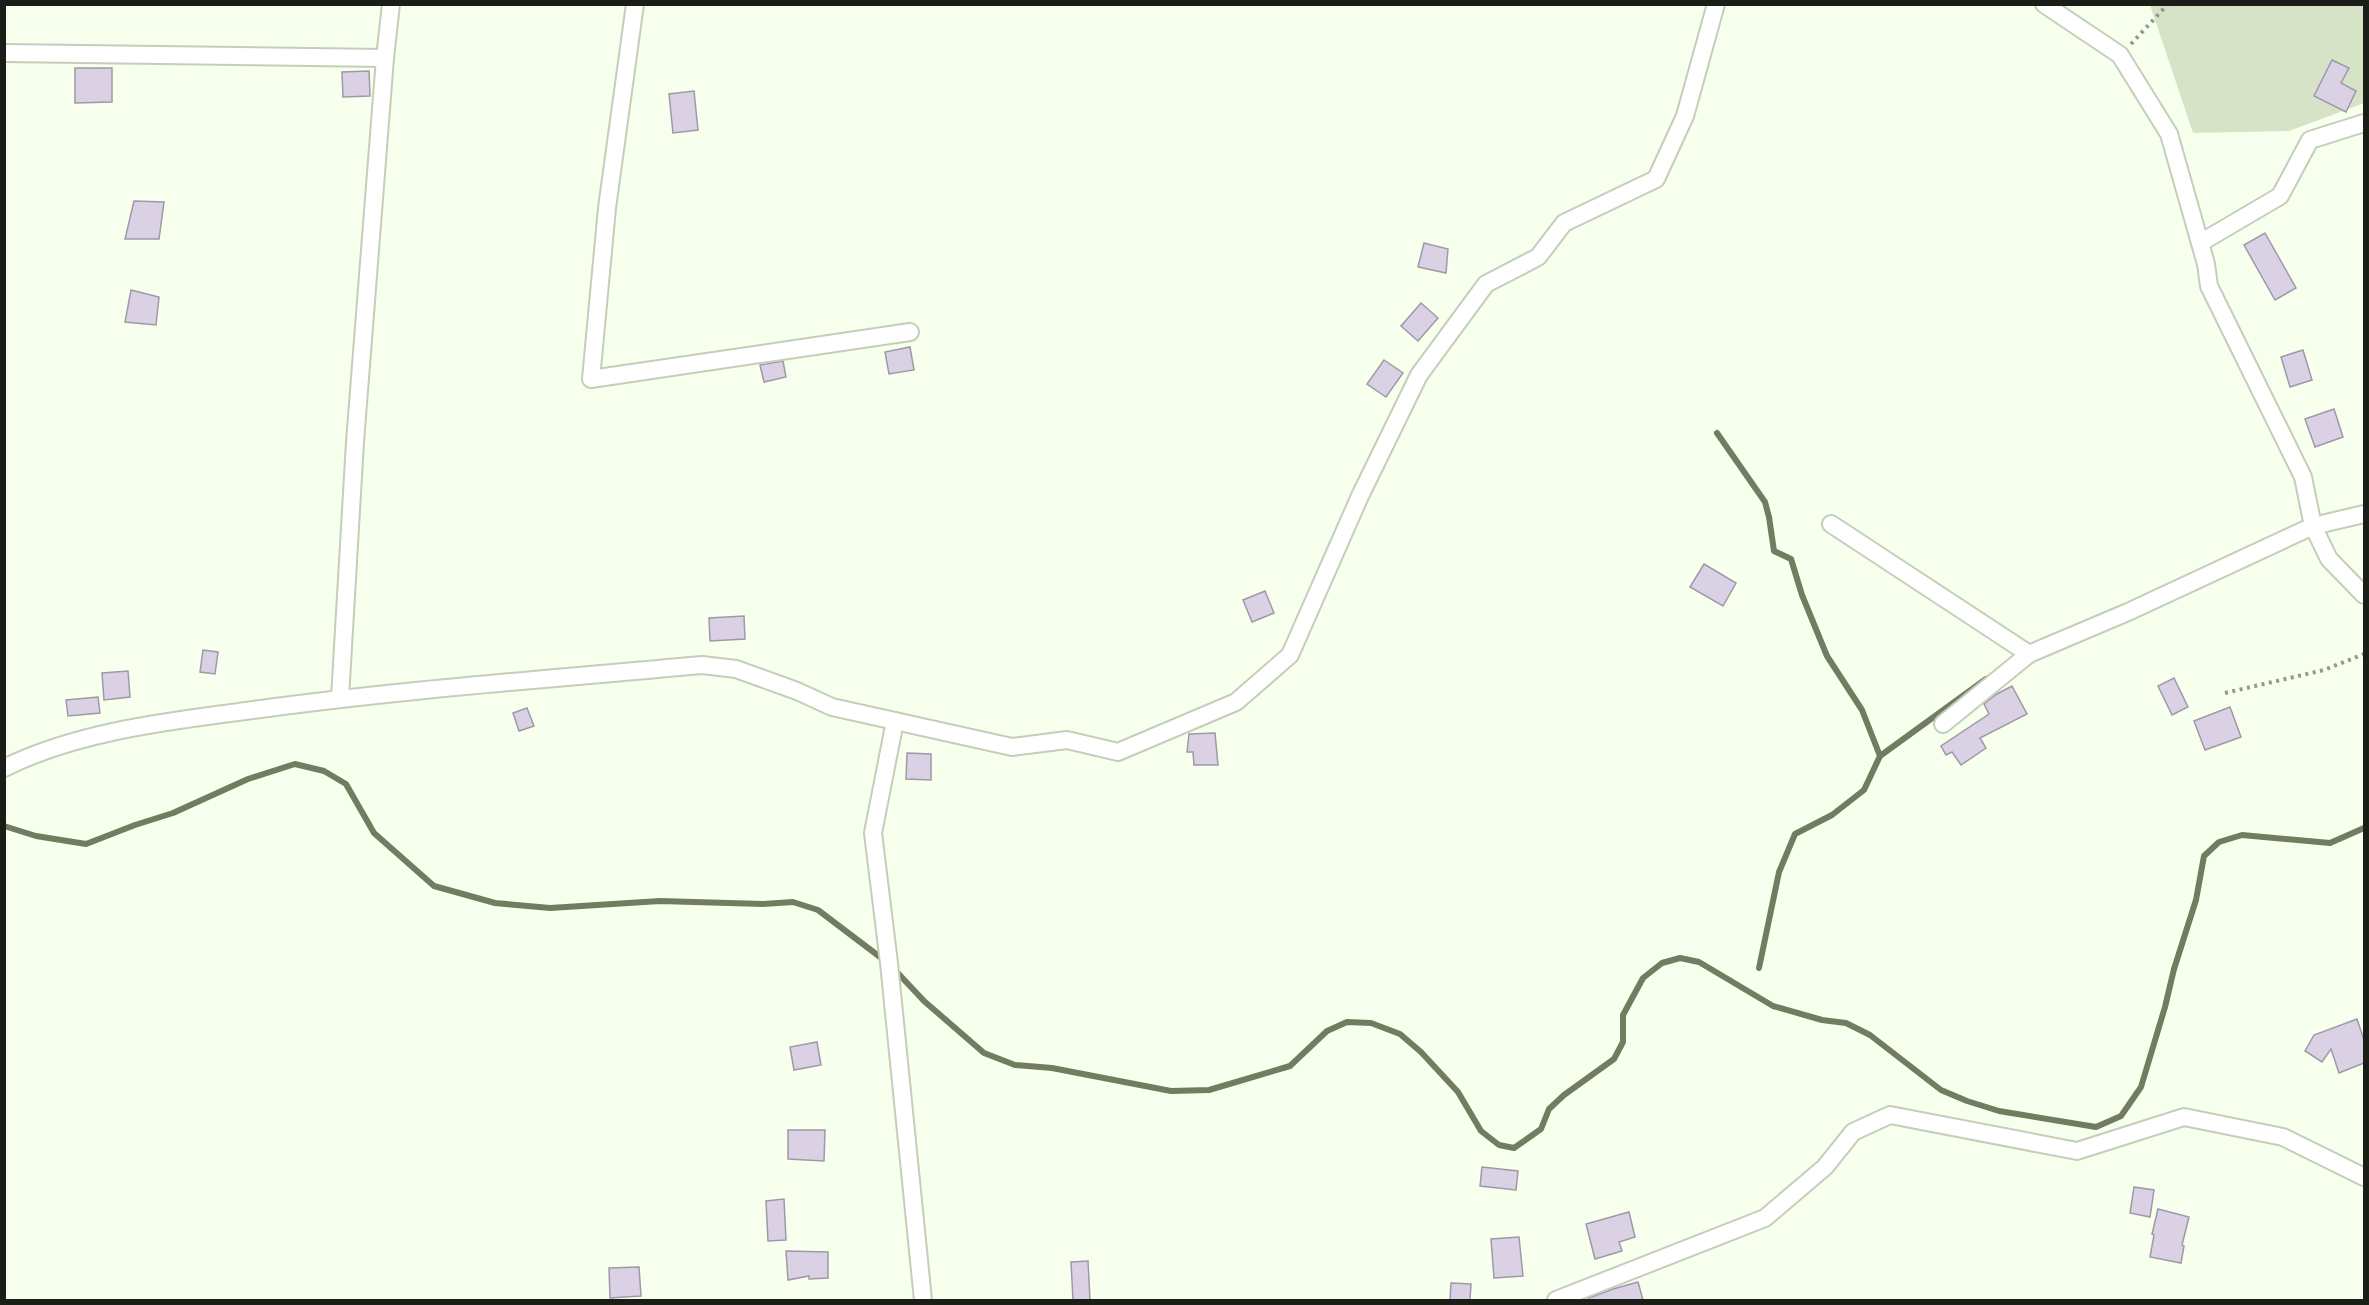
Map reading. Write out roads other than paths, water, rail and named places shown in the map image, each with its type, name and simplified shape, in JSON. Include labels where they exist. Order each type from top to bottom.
[{"type":"street","points":[[340,698],[355,442],[391,4]]},
{"type":"street","points":[[635,4],[607,208],[591,379],[910,332]]},
{"type":"street","points":[[4,768],[25,758],[108,733],[174,720],[340,698],[702,665],[736,669],[797,691],[832,707],[1012,747],[1067,740],[1118,752],[1236,702],[1290,655],[1360,496],[1419,375],[1486,284],[1538,257],[1564,223],[1656,179],[1684,116],[1716,4]]},
{"type":"street","points":[[2044,4],[2121,55],[2169,134],[2200,243],[2209,286],[2303,477],[2313,526],[2329,559],[2364,595]]},
{"type":"street","points":[[4,53],[385,58]]},
{"type":"street","points":[[2200,243],[2280,196],[2310,140],[2364,123]]},
{"type":"street","points":[[1943,724],[2029,654],[2128,612],[2313,526],[2364,514]]},
{"type":"street","points":[[1831,524],[2029,654]]},
{"type":"street","points":[[895,721],[873,833],[889,963],[923,1300]]},
{"type":"street","points":[[1556,1300],[1765,1218],[1825,1167],[1853,1132],[1890,1115],[2076,1151],[2184,1117],[2283,1137],[2364,1177]]},
{"type":"waterway","points":[[1717,433],[1765,502],[1774,551],[1791,559],[1802,595],[1827,656],[1862,710],[1880,756],[1864,790],[1832,815],[1795,834],[1779,872],[1759,968]]},
{"type":"waterway","points":[[1880,756],[1986,679]]},
{"type":"waterway","points":[[4,826],[36,836],[86,844],[173,813],[248,779],[295,764],[324,771],[346,784],[374,833],[434,886],[495,903],[550,908],[660,901],[763,904],[793,902],[818,910],[884,960]]},
{"type":"waterway","points":[[894,969],[924,1001],[984,1053],[1015,1065],[1052,1068],[1171,1091],[1209,1090],[1290,1066],[1327,1031],[1347,1022],[1371,1023],[1400,1034],[1421,1052],[1458,1092],[1481,1131],[1499,1145],[1514,1148],[1541,1129],[1549,1109],[1564,1095],[1614,1059],[1623,1042],[1623,1015],[1643,978],[1662,963],[1680,958],[1699,962],[1773,1006],[1822,1020],[1846,1023],[1870,1035],[1941,1090],[1967,1101],[1999,1111],[2096,1127],[2121,1116],[2141,1087],[2196,900],[2204,856],[2219,842],[2242,835],[2330,843],[2364,828]]}]
